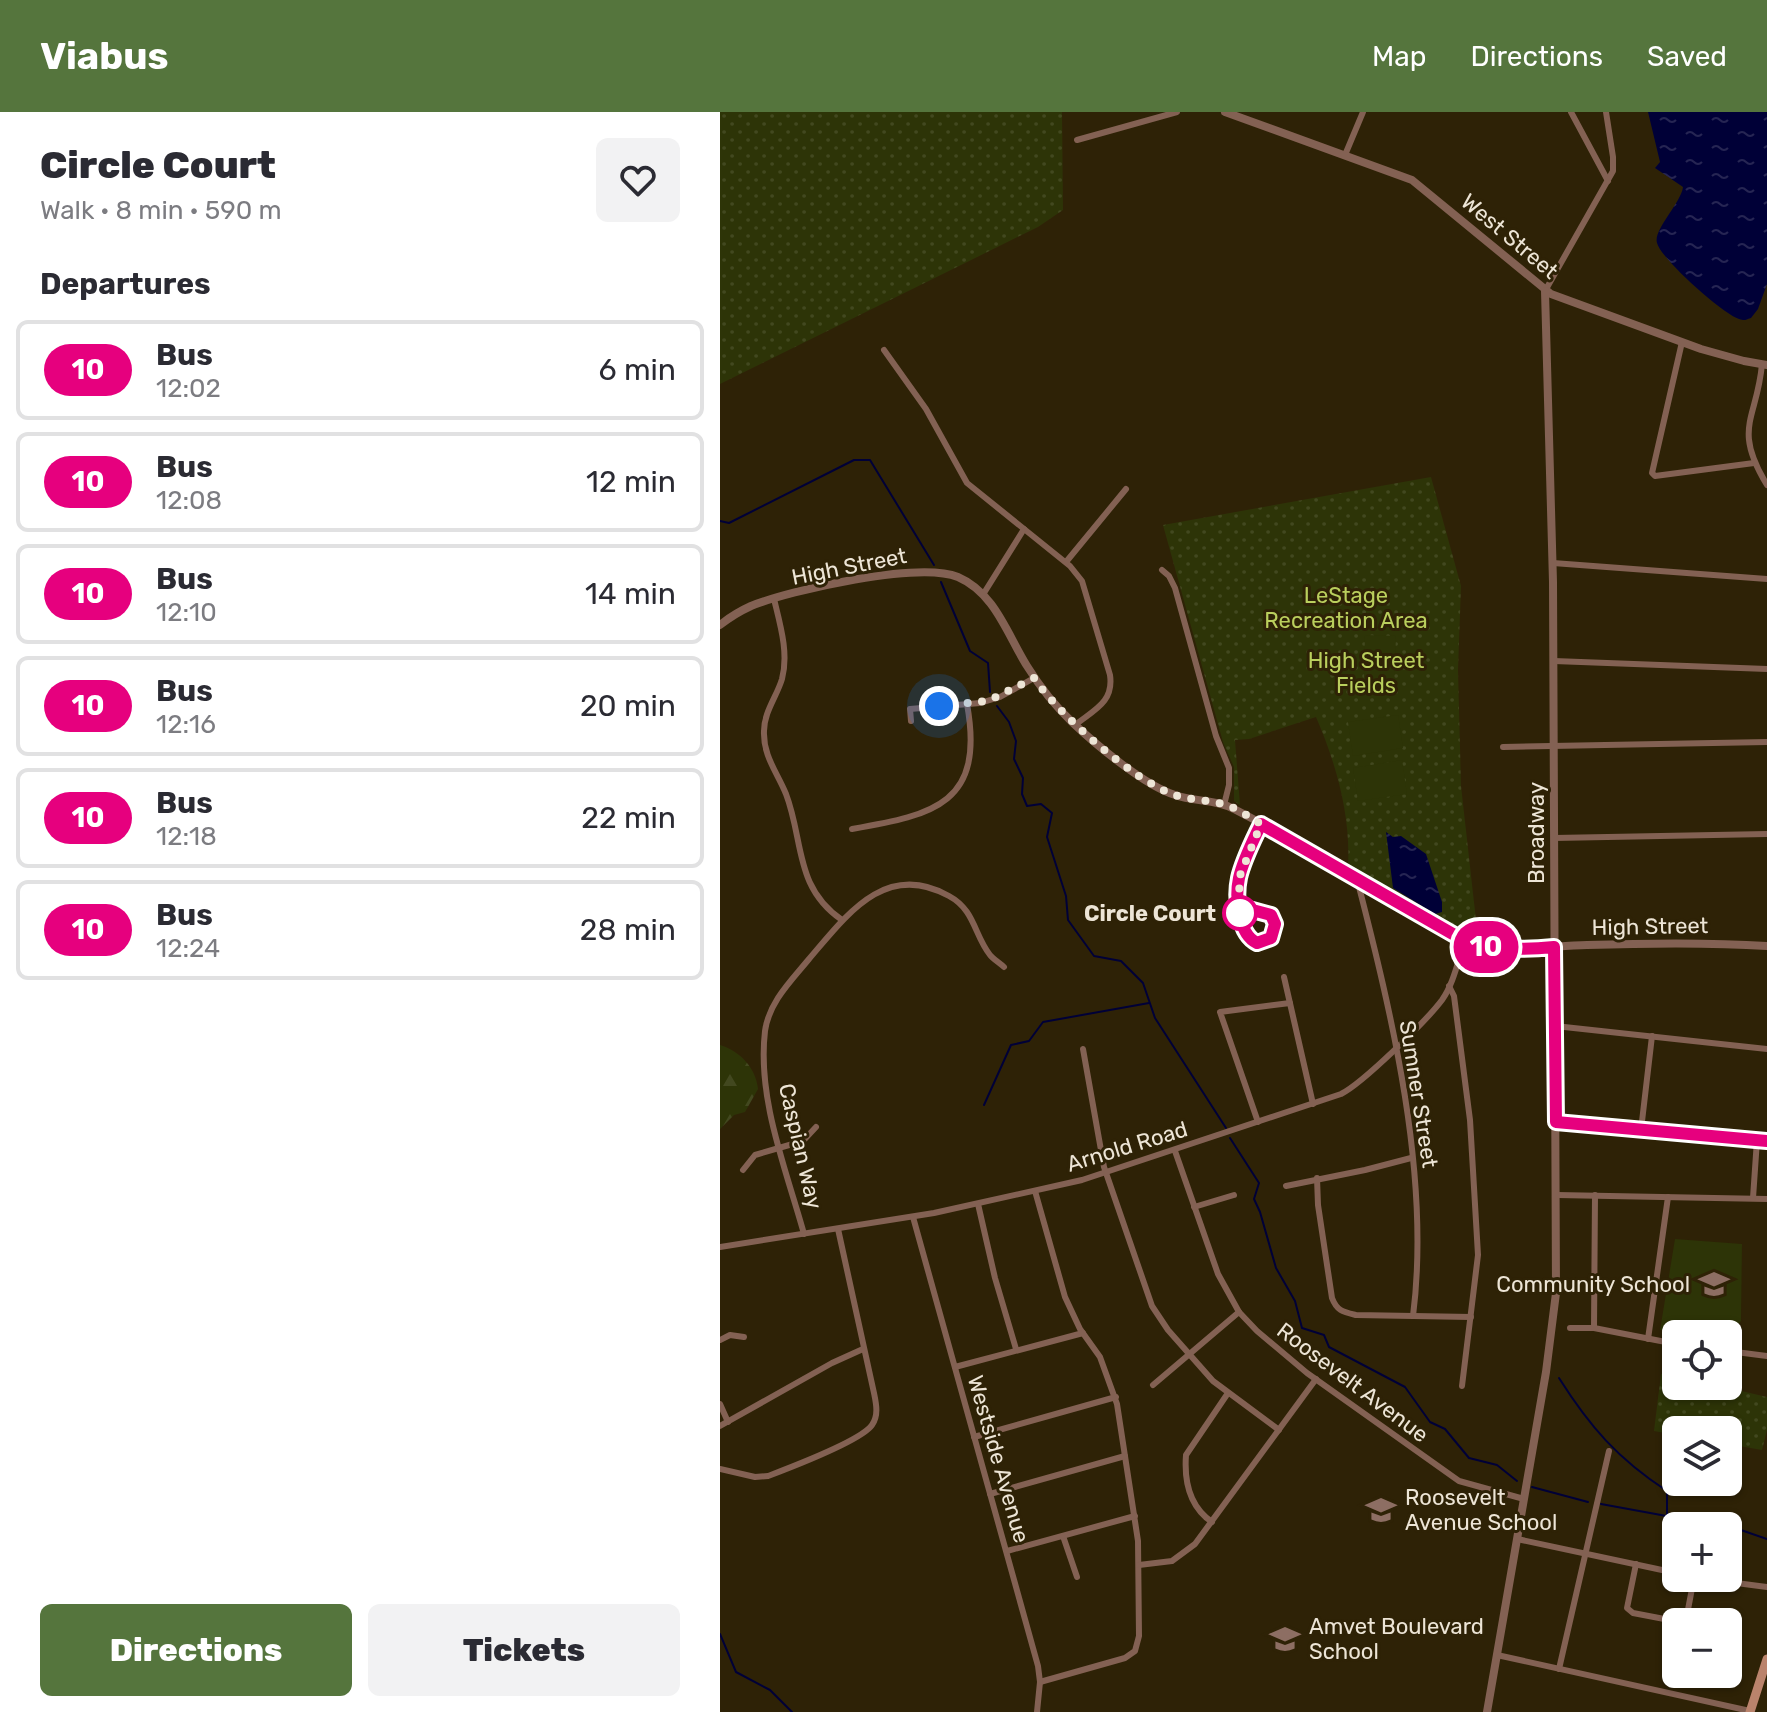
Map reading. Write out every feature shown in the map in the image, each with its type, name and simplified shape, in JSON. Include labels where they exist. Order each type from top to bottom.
[{"type":"main road","points":[[1750,1712],[1767,1659]]},
{"type":"street","points":[[1077,140],[1177,112]]},
{"type":"street","name":"West Street","points":[[1225,112],[1398,174],[1420,185],[1545,291],[1682,342],[1764,364]]},
{"type":"street","points":[[1345,155],[1363,112]]},
{"type":"street","points":[[1571,112],[1608,181]]},
{"type":"street","points":[[1545,291],[1613,171],[1606,112]]},
{"type":"street","name":"Broadway","points":[[1487,1712],[1552,1330],[1557,1264],[1553,563],[1545,291]]},
{"type":"street","points":[[1682,342],[1652,473],[1655,476],[1754,463]]},
{"type":"street","points":[[884,350],[922,402],[963,478],[1066,562],[1082,581],[1111,681],[1110,695],[1106,700],[1075,725]]},
{"type":"street","points":[[1764,364],[1748,425],[1754,463],[1767,485]]},
{"type":"street","points":[[1066,562],[1126,489]]},
{"type":"street","points":[[984,593],[1024,529]]},
{"type":"street","points":[[1553,563],[1767,579]]},
{"type":"street","points":[[1162,570],[1175,588],[1217,740],[1229,768],[1224,805]]},
{"type":"street","name":"High Street","points":[[720,625],[743,610],[805,591],[920,571],[949,574],[984,593],[1047,697],[1075,725],[1159,788],[1175,796],[1224,805],[1465,941],[1507,949],[1709,943],[1767,946]]},
{"type":"street","points":[[774,599],[784,657],[783,675],[765,719],[764,744],[785,794],[804,870],[821,901],[842,920]]},
{"type":"street","points":[[1554,661],[1767,669]]},
{"type":"street","points":[[911,721],[910,709],[994,699],[1034,678]]},
{"type":"street","points":[[852,829],[926,812],[952,794],[963,779],[971,755],[972,737],[967,704]]},
{"type":"street","points":[[1503,747],[1767,742]]},
{"type":"street","points":[[1240,908],[1260,910],[1271,915],[1275,924],[1271,938],[1257,943],[1251,940],[1245,932],[1240,908],[1239,878],[1261,824]]},
{"type":"street","points":[[1554,838],[1767,834]]},
{"type":"street","name":"Sumner Street","points":[[1357,879],[1397,1047],[1417,1231],[1413,1316]]},
{"type":"street","name":"Caspian Way","points":[[804,1234],[767,1097],[765,1043],[768,1018],[775,1001],[842,920],[868,897],[887,888],[911,885],[950,896],[968,911],[990,955],[1004,967]]},
{"type":"street","name":"Arnold Road","points":[[720,1247],[913,1217],[1106,1174],[1351,1089],[1442,1000],[1465,941]]},
{"type":"street","points":[[1284,977],[1313,1104]]},
{"type":"street","points":[[1449,986],[1454,996],[1465,1073],[1478,1255],[1462,1386]]},
{"type":"street","points":[[1258,1122],[1220,1012],[1290,1003]]},
{"type":"street","points":[[1555,1026],[1767,1049]]},
{"type":"street","points":[[1641,1130],[1652,1036]]},
{"type":"street","points":[[1083,1049],[1106,1174],[1146,1291],[1168,1330],[1213,1381],[1279,1430]]},
{"type":"street","points":[[1556,1122],[1767,1141]]},
{"type":"street","points":[[743,1170],[755,1155],[803,1141],[816,1127]]},
{"type":"street","points":[[1753,1198],[1757,1140]]},
{"type":"street","name":"Roosevelt Avenue","points":[[1175,1151],[1218,1274],[1239,1312],[1280,1352],[1459,1481],[1524,1499]]},
{"type":"street","points":[[1286,1186],[1411,1158]]},
{"type":"street","points":[[1317,1178],[1318,1205],[1335,1307],[1341,1312],[1356,1315],[1471,1317]]},
{"type":"street","points":[[1035,1191],[1065,1297],[1083,1333],[1100,1357],[1116,1397],[1135,1516],[1139,1565],[1139,1642],[1135,1651],[1125,1658],[1040,1682]]},
{"type":"street","points":[[1194,1207],[1234,1195]]},
{"type":"street","points":[[1557,1195],[1767,1199]]},
{"type":"street","points":[[1594,1328],[1595,1195]]},
{"type":"street","points":[[1648,1339],[1668,1197]]},
{"type":"street","points":[[978,1204],[1016,1349]]},
{"type":"street","name":"Westside Avenue","points":[[913,1217],[1007,1551],[1040,1682],[1037,1712]]},
{"type":"street","points":[[720,1469],[755,1477],[768,1476],[869,1429],[875,1418],[876,1405],[838,1229]]},
{"type":"street","points":[[1153,1385],[1239,1312]]},
{"type":"street","points":[[1570,1328],[1594,1328],[1662,1342]]},
{"type":"street","points":[[955,1367],[1083,1333]]},
{"type":"street","points":[[720,1340],[730,1335],[744,1337]]},
{"type":"street","points":[[720,1426],[863,1349]]},
{"type":"street","points":[[1742,1353],[1767,1356]]},
{"type":"street","points":[[1139,1565],[1178,1558],[1195,1544],[1316,1379]]},
{"type":"street","points":[[1212,1522],[1194,1506],[1186,1455],[1228,1393]]},
{"type":"street","points":[[974,1437],[1116,1397]]},
{"type":"street","points":[[720,1404],[728,1422]]},
{"type":"street","points":[[1559,1669],[1609,1451]]},
{"type":"street","points":[[990,1494],[1125,1456]]},
{"type":"street","points":[[1007,1551],[1135,1516]]},
{"type":"street","points":[[1063,1536],[1077,1577]]},
{"type":"street","points":[[1517,1539],[1662,1570]]},
{"type":"street","points":[[1636,1564],[1627,1608],[1633,1613],[1662,1618]]},
{"type":"street","points":[[1742,1584],[1767,1587]]},
{"type":"street","points":[[1497,1655],[1750,1712]]},
{"type":"green space","points":[[720,112],[1062,112],[1063,210],[1038,227],[720,384]]},
{"type":"green space","name":"LeStage Recreation Area","points":[[1431,477],[1461,586],[1458,670],[1461,786],[1478,938],[1448,926],[1348,866],[1347,828],[1341,790],[1316,717],[1249,739],[1235,740],[1240,805],[1234,801],[1234,767],[1223,742],[1163,525]]},
{"type":"green space","name":"High Street Fields","points":[[1365,635],[1396,636],[1394,681],[1364,680]]},
{"type":"green space","points":[[1398,715],[1403,748],[1353,756],[1348,722]]},
{"type":"green space","points":[[1402,760],[1407,794],[1358,801],[1353,768]]},
{"type":"green space","points":[[720,1045],[746,1061],[758,1089],[745,1112],[734,1115],[720,1129]]},
{"type":"green space","points":[[1675,1239],[1742,1244],[1741,1320],[1662,1320],[1660,1330]]},
{"type":"green space","points":[[1661,1374],[1662,1400],[1742,1400],[1742,1391],[1767,1397],[1767,1430],[1762,1450],[1742,1446],[1742,1416],[1662,1416],[1662,1432],[1654,1431]]},
{"type":"water","points":[[1648,112],[1767,112],[1767,284],[1758,309],[1751,318],[1739,319],[1707,297],[1680,273],[1657,243],[1659,231],[1683,187],[1655,168],[1660,162]]},
{"type":"water","points":[[1386,832],[1393,837],[1401,836],[1426,854],[1442,902],[1442,912],[1435,914],[1393,888]]},
{"type":"waterway","points":[[720,521],[729,523],[854,460],[870,460],[934,565]]},
{"type":"waterway","points":[[941,582],[970,651],[988,663],[990,692]]},
{"type":"waterway","points":[[997,706],[1009,722],[1016,741],[1014,759],[1023,778],[1022,794],[1027,806],[1041,804],[1052,813],[1047,837],[1066,896],[1068,920],[1094,956],[1121,961],[1143,983],[1155,1018],[1226,1128]]},
{"type":"waterway","points":[[984,1105],[1011,1045],[1029,1041],[1043,1022],[1149,1003]]},
{"type":"waterway","points":[[1230,1138],[1259,1183],[1254,1199],[1276,1268],[1295,1301],[1302,1328],[1324,1335],[1329,1347],[1405,1387],[1430,1422],[1445,1429],[1469,1458],[1497,1465],[1517,1481]]},
{"type":"waterway","points":[[1559,1378],[1606,1441],[1667,1491],[1667,1512]]},
{"type":"waterway","points":[[1532,1487],[1588,1502]]},
{"type":"waterway","points":[[1601,1504],[1662,1515]]},
{"type":"waterway","points":[[1742,1530],[1767,1539]]},
{"type":"waterway","points":[[720,1634],[736,1672],[770,1690],[792,1712]]},
{"type":"bus line","name":"10","points":[[1245,908],[1271,915],[1275,931],[1271,938],[1257,943],[1245,932],[1238,894],[1239,878],[1261,824],[1465,941],[1507,949],[1554,947],[1556,1122],[1767,1141]]},
{"type":"place","name":"Circle Court","points":[[1240,913]]},
{"type":"place","name":"Community School","points":[[1714,1284]]},
{"type":"place","name":"Roosevelt Avenue School","points":[[1381,1510]]},
{"type":"place","name":"Amvet Boulevard School","points":[[1285,1639]]},
{"type":"route","points":[[939,706],[988,701],[1034,678],[1047,697],[1075,725],[1151,783],[1175,796],[1231,807],[1261,824],[1239,878],[1240,913]]}]
